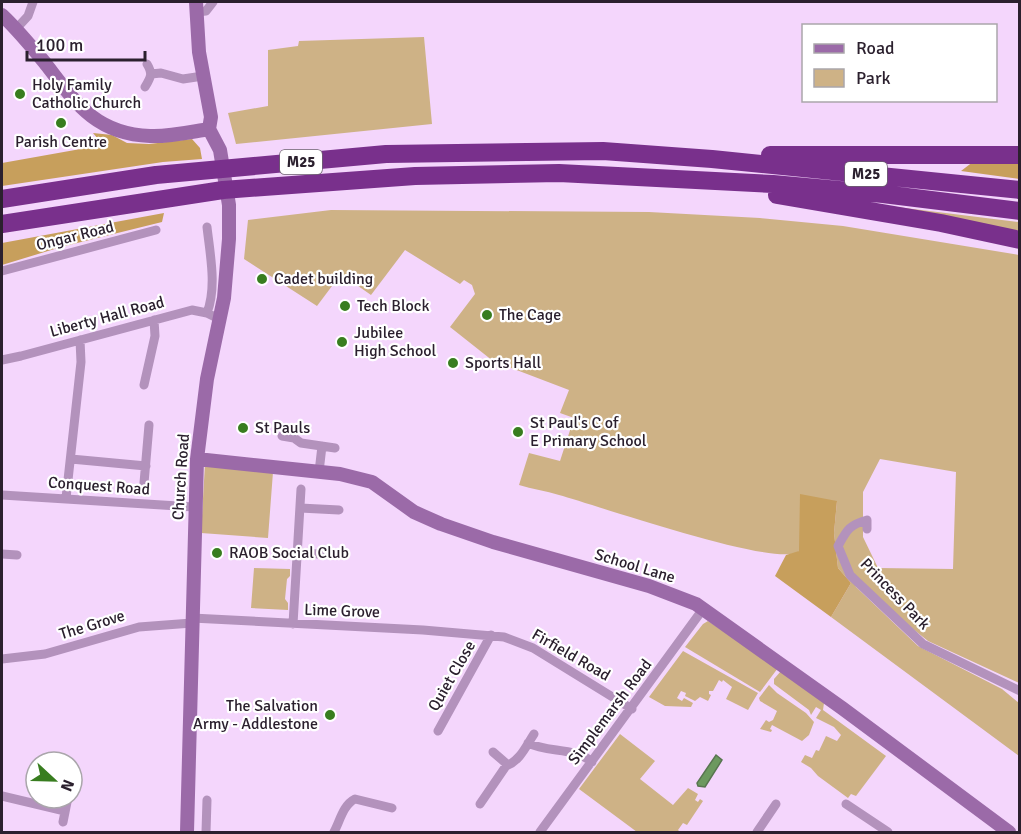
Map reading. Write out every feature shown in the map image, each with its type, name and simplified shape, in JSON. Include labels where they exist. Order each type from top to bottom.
[{"type":"highway","name":"M25","points":[[2,199],[156,175],[387,154],[603,151],[712,159],[1020,190]]},
{"type":"highway","name":"M25","points":[[712,159],[749,155],[817,154],[1020,155]]},
{"type":"highway","name":"M25","points":[[2,225],[223,190],[415,176],[559,173],[883,194],[1020,211]]},
{"type":"highway","name":"M25","points":[[724,182],[771,194],[941,223],[1020,240]]},
{"type":"street","points":[[16,29],[28,16],[33,2]]},
{"type":"street","points":[[2,15],[77,105],[100,123],[119,131],[149,136],[209,129],[211,117],[203,76],[196,7],[206,11],[213,2]]},
{"type":"street","points":[[145,87],[151,74],[147,64]]},
{"type":"street","points":[[151,74],[167,74],[183,79],[203,76]]},
{"type":"street","name":"Church Road","points":[[187,832],[197,459],[213,316],[228,260],[229,205],[220,150],[209,129]]},
{"type":"street","name":"Church Road","points":[[207,227],[213,316]]},
{"type":"street","name":"Ongar Road","points":[[2,272],[156,230]]},
{"type":"street","name":"Liberty Hall Road","points":[[2,360],[192,310],[213,316]]},
{"type":"street","points":[[144,385],[155,336],[154,320]]},
{"type":"street","points":[[66,498],[81,362],[80,340]]},
{"type":"street","points":[[144,483],[149,425]]},
{"type":"street","points":[[282,436],[294,438],[301,443],[335,448]]},
{"type":"street","points":[[319,472],[322,446]]},
{"type":"street","points":[[71,459],[146,466]]},
{"type":"street","name":"School Lane","points":[[197,459],[362,479],[379,487],[414,512],[441,524],[493,542],[685,598],[704,609],[842,708],[1009,832]]},
{"type":"street","points":[[293,624],[301,489]]},
{"type":"street","name":"Conquest Road","points":[[2,495],[194,507]]},
{"type":"street","points":[[300,508],[339,510]]},
{"type":"street","name":"Princess Park","points":[[867,529],[867,520],[856,523],[848,528],[838,546],[850,574],[923,644],[1020,691]]},
{"type":"street","points":[[297,553],[340,555]]},
{"type":"street","points":[[2,554],[17,555]]},
{"type":"street","name":"Simplemarsh Road","points":[[540,832],[704,609]]},
{"type":"street","name":"Lime Grove","points":[[192,620],[491,635]]},
{"type":"street","name":"The Grove","points":[[2,659],[45,654],[138,627],[192,620]]},
{"type":"street","name":"Firfield Road","points":[[491,635],[504,637],[533,648],[632,709]]},
{"type":"street","name":"Quiet Close","points":[[439,731],[491,635]]},
{"type":"street","points":[[480,804],[534,734]]},
{"type":"street","points":[[528,743],[539,749],[580,754],[592,762]]},
{"type":"street","points":[[493,752],[508,765]]},
{"type":"street","points":[[2,796],[66,807],[63,822]]},
{"type":"street","points":[[334,832],[350,801],[355,799],[392,808]]},
{"type":"street","points":[[206,832],[207,800]]},
{"type":"street","points":[[757,832],[776,804]]},
{"type":"street","points":[[846,804],[888,832]]},
{"type":"green space","points":[[424,37],[432,124],[236,144],[228,113],[268,106],[268,50],[298,46],[299,41]]},
{"type":"green space","points":[[889,206],[1019,222],[1019,233]]},
{"type":"green space","points":[[331,210],[649,212],[760,218],[843,226],[1019,255],[1019,683],[928,641],[873,597],[855,586],[918,646],[1002,689],[1019,703],[1019,756],[831,617],[851,583],[838,568],[834,533],[837,501],[798,552],[782,554],[755,551],[721,543],[519,485],[529,453],[560,461],[574,418],[560,413],[569,390],[493,361],[450,327],[475,294],[472,285],[464,280],[460,284],[405,250],[371,295],[341,274],[317,306],[244,259],[248,220]],"holes":[[[880,459],[956,472],[953,569],[878,568],[863,537],[863,492]]]},
{"type":"green space","points":[[205,464],[273,472],[268,538],[201,533]]},
{"type":"green space","points":[[254,568],[290,569],[285,599],[288,603],[288,610],[251,608]]},
{"type":"green space","points":[[708,621],[778,668],[760,692],[685,647]]},
{"type":"green space","points":[[683,651],[758,693],[748,710],[726,699],[732,687],[723,680],[722,682],[719,680],[713,691],[709,691],[711,695],[708,701],[700,697],[695,701],[681,691],[677,698],[682,701],[684,698],[693,703],[691,707],[665,706],[649,697]]},
{"type":"green space","points":[[781,671],[824,703],[823,710],[886,756],[856,796],[851,794],[848,798],[801,762],[805,755],[812,758],[816,750],[819,751],[826,736],[837,741],[841,735],[834,727],[816,718],[821,710],[816,707],[811,715],[809,710],[774,684],[774,679]]},
{"type":"green space","points":[[769,685],[806,713],[814,722],[809,735],[802,741],[772,725],[771,732],[760,729],[766,720],[769,722],[773,720],[777,711],[760,701],[759,698]]},
{"type":"green space","points":[[620,734],[655,761],[640,779],[673,805],[688,788],[698,794],[695,800],[703,801],[687,825],[683,823],[678,830],[680,832],[637,832],[579,789]]},
{"type":"shaded area","points":[[93,133],[112,135],[127,143],[149,144],[192,139],[200,148],[202,159],[163,162],[2,186],[2,163],[103,145]]},
{"type":"shaded area","points":[[978,158],[1019,159],[1019,179],[961,171]]},
{"type":"shaded area","points":[[164,213],[162,222],[61,247],[2,265],[2,243]]},
{"type":"shaded area","points":[[800,494],[837,501],[834,533],[838,568],[851,583],[831,617],[775,576],[786,555],[799,551]]},
{"type":"shaded area","points":[[716,755],[722,760],[705,787],[698,786],[697,783]]},
{"type":"place","name":"Holy Family Catholic Church","points":[[20,94]]},
{"type":"place","name":"Parish Centre","points":[[61,123]]},
{"type":"place","name":"Cadet building","points":[[262,279]]},
{"type":"place","name":"Tech Block","points":[[345,306]]},
{"type":"place","name":"The Cage","points":[[487,315]]},
{"type":"place","name":"Jubilee High School","points":[[342,342]]},
{"type":"place","name":"Sports Hall","points":[[453,363]]},
{"type":"place","name":"St Pauls","points":[[243,428]]},
{"type":"place","name":"St Paul's C of E Primary School","points":[[518,432]]},
{"type":"place","name":"RAOB Social Club","points":[[217,553]]},
{"type":"place","name":"The Salvation Army - Addlestone","points":[[330,715]]}]
